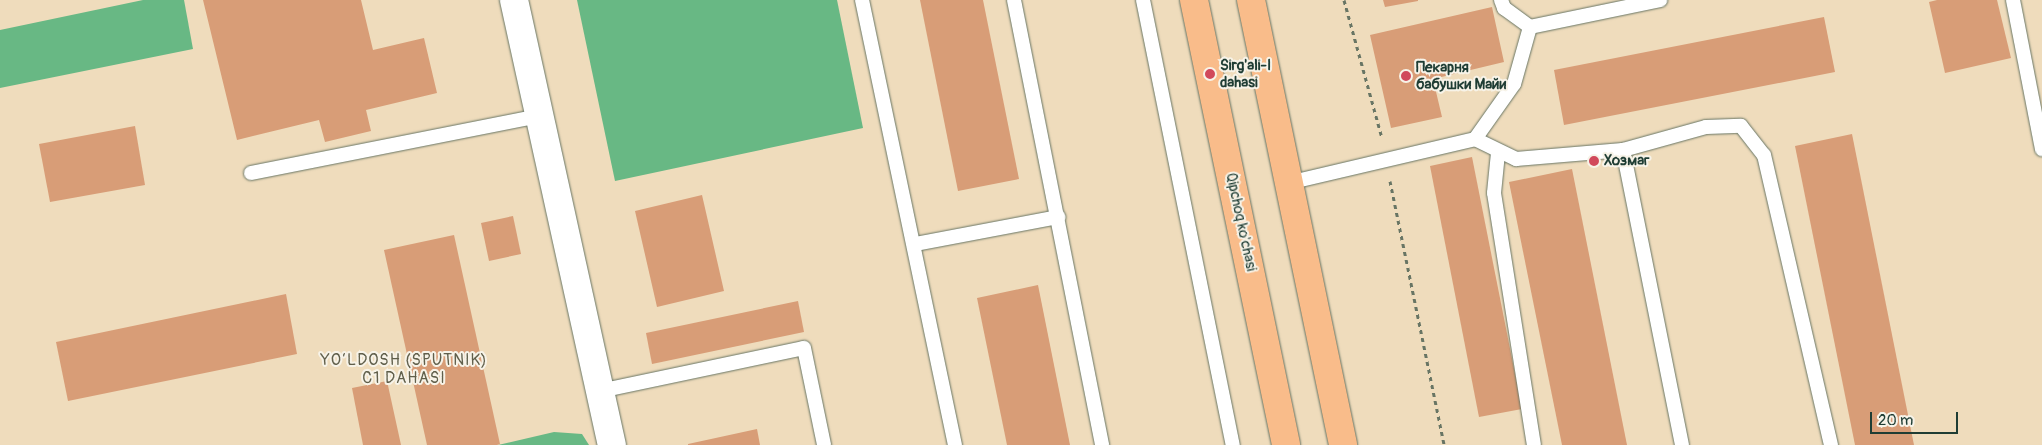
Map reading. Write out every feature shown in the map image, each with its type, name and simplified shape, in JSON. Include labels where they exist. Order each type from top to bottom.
[{"type":"main road","name":"Qipchoq ko'chasi","points":[[1194,0],[1286,445]]},
{"type":"main road","points":[[1250,0],[1342,445]]},
{"type":"street","points":[[514,0],[612,445]]},
{"type":"lane","points":[[862,0],[915,244],[955,445]]},
{"type":"lane","points":[[1014,0],[1102,445]]},
{"type":"lane","points":[[1143,0],[1233,445]]},
{"type":"lane","points":[[1501,0],[1504,8],[1530,27],[1660,0]]},
{"type":"lane","points":[[2013,0],[2042,144]]},
{"type":"lane","points":[[1288,183],[1475,139],[1514,84],[1530,27]]},
{"type":"lane","points":[[252,174],[540,116]]},
{"type":"lane","points":[[1475,139],[1498,153],[1516,159],[1623,150],[1706,127],[1741,126],[1764,155],[1831,445]]},
{"type":"lane","points":[[1623,150],[1682,445]]},
{"type":"lane","points":[[1498,153],[1494,193],[1534,445]]},
{"type":"lane","points":[[915,244],[1058,217]]},
{"type":"lane","points":[[600,391],[804,348],[824,445]]},
{"type":"path","points":[[1344,0],[1366,88],[1378,113],[1385,160],[1444,445]]},
{"type":"green space","points":[[143,0],[184,0],[193,49],[0,88],[0,30]]},
{"type":"green space","points":[[577,0],[837,0],[863,128],[615,181]]},
{"type":"green space","points":[[554,432],[582,434],[589,445],[498,445]]},
{"type":"building","points":[[203,0],[361,0],[373,50],[424,38],[437,93],[366,110],[371,131],[325,142],[319,120],[237,140]]},
{"type":"building","points":[[920,0],[983,0],[1019,179],[958,191]]},
{"type":"building","points":[[1383,0],[1418,0],[1418,1],[1385,7]]},
{"type":"building","points":[[1937,0],[1997,0],[2011,58],[1945,73],[1929,2]]},
{"type":"building","points":[[1492,7],[1504,62],[1433,79],[1442,117],[1391,128],[1370,35]]},
{"type":"building","points":[[1824,17],[1835,72],[1564,125],[1554,70]]},
{"type":"building","points":[[135,126],[145,185],[50,202],[39,144]]},
{"type":"building","points":[[1852,134],[1914,445],[1855,445],[1795,146]]},
{"type":"building","points":[[1472,157],[1522,409],[1479,417],[1430,166]]},
{"type":"building","points":[[1572,169],[1627,445],[1562,445],[1509,182]]},
{"type":"building","points":[[702,195],[724,291],[657,307],[635,211]]},
{"type":"building","points":[[513,216],[521,254],[489,261],[481,223]]},
{"type":"building","points":[[454,235],[500,444],[497,445],[427,445],[384,250]]},
{"type":"building","points":[[1038,285],[1070,445],[1007,445],[977,298]]},
{"type":"building","points":[[286,294],[297,354],[68,401],[56,342]]},
{"type":"building","points":[[798,301],[804,332],[652,364],[646,333]]},
{"type":"building","points":[[387,381],[401,445],[363,445],[352,388]]},
{"type":"building","points":[[757,429],[760,445],[688,445],[688,444]]},
{"type":"place","name":"Sirg'ali-I dahasi","points":[[1210,74]]},
{"type":"place","name":"Пекарня бабушки Майи","points":[[1406,76]]},
{"type":"place","name":"Хозмаг","points":[[1594,161]]},
{"type":"district","name":"YO‘LDOSH (SPUTNIK) C1 DAHASI","points":[[404,369]]}]
